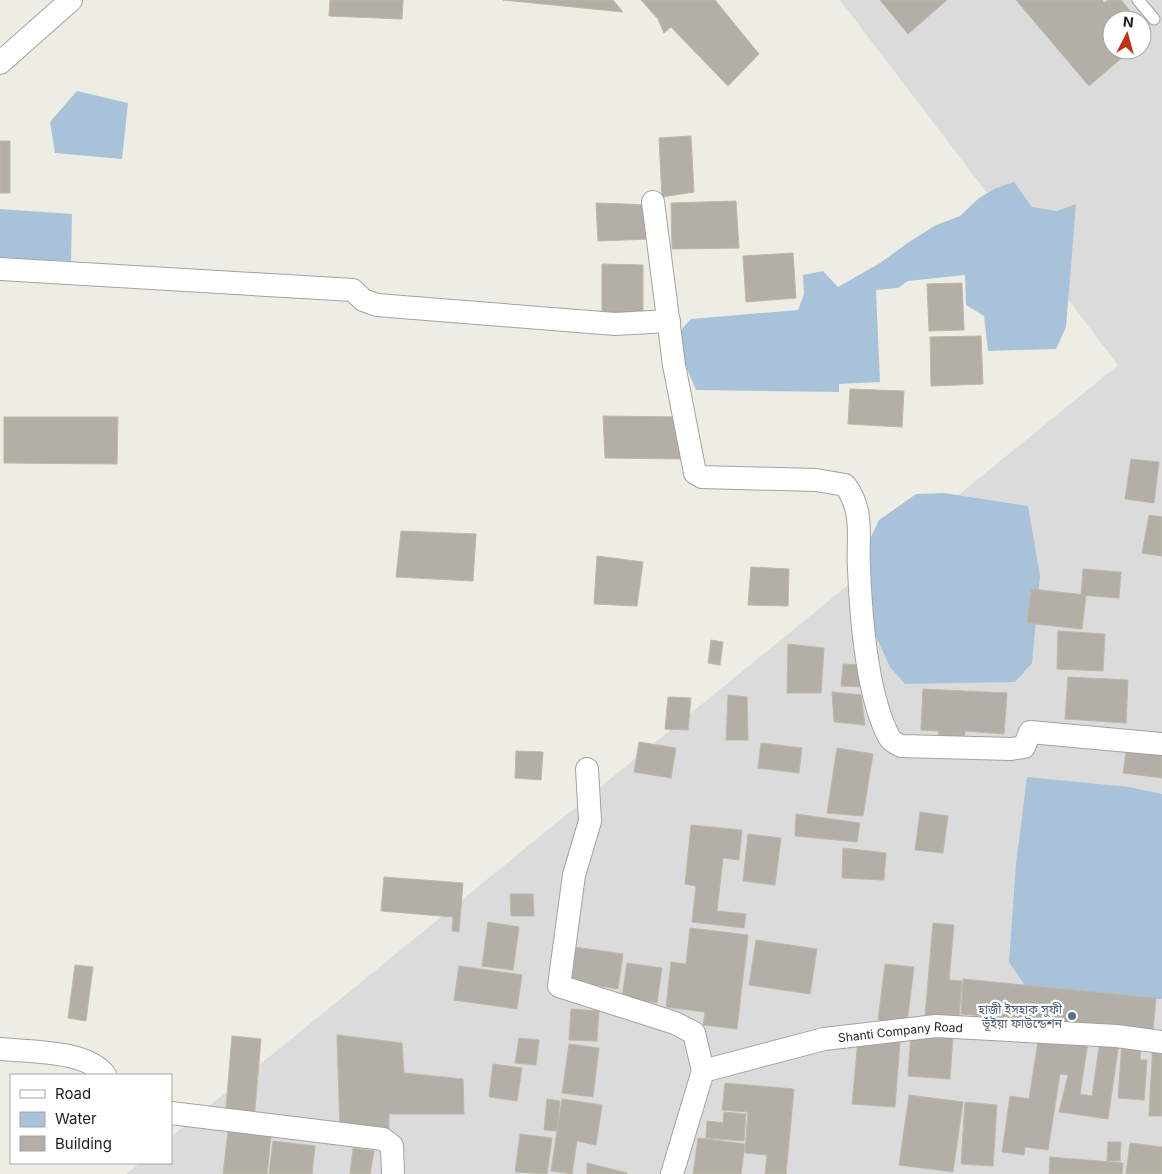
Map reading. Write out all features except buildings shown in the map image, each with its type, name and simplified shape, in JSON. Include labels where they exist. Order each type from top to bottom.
[{"type":"street","points":[[0,63],[70,0]]},
{"type":"street","points":[[653,202],[674,365],[695,472],[702,477],[816,480],[845,484],[855,498],[860,529],[858,560],[863,627],[872,684],[890,739],[901,746],[1011,749],[1024,747],[1030,732],[1162,744]]},
{"type":"street","points":[[0,269],[352,290],[363,300],[377,306],[520,318],[615,324],[669,321]]},
{"type":"street","points":[[587,769],[590,821],[574,875],[559,986],[675,1023],[694,1033],[703,1071],[672,1174]]},
{"type":"street","name":"Shanti Company Road","points":[[703,1071],[824,1039],[936,1026],[1117,1036],[1162,1042]]},
{"type":"street","points":[[0,1049],[66,1055],[92,1064],[104,1074]]},
{"type":"street","points":[[172,1113],[384,1139],[392,1146],[393,1174]]},
{"type":"lane","points":[[1138,0],[1154,18]]},
{"type":"shaded area","points":[[840,0],[1162,0],[1162,1174],[126,1174],[139,1164],[172,1164],[172,1136],[1118,365]]},
{"type":"water","points":[[77,91],[128,103],[122,159],[55,153],[50,122]]},
{"type":"water","points":[[1014,182],[1032,207],[1057,211],[1076,204],[1066,327],[1056,349],[988,351],[984,316],[966,305],[965,275],[908,281],[898,288],[876,290],[880,382],[839,384],[839,392],[696,390],[681,355],[680,331],[691,319],[798,310],[804,294],[803,275],[823,271],[838,287],[880,263],[936,225],[960,216],[979,198],[996,188]]},
{"type":"water","points":[[0,209],[72,214],[71,261],[0,258]]},
{"type":"water","points":[[944,493],[1028,506],[1040,576],[1032,663],[1015,682],[905,684],[890,667],[874,632],[868,543],[879,520],[916,494]]},
{"type":"water","points":[[1027,777],[1129,787],[1162,794],[1162,999],[1032,996],[1009,962],[1016,864]]},
{"type":"place","name":"হাজী ইসহাক সুফী ভূঁইয়া ফাউন্ডেশন","points":[[1072,1016]]}]
